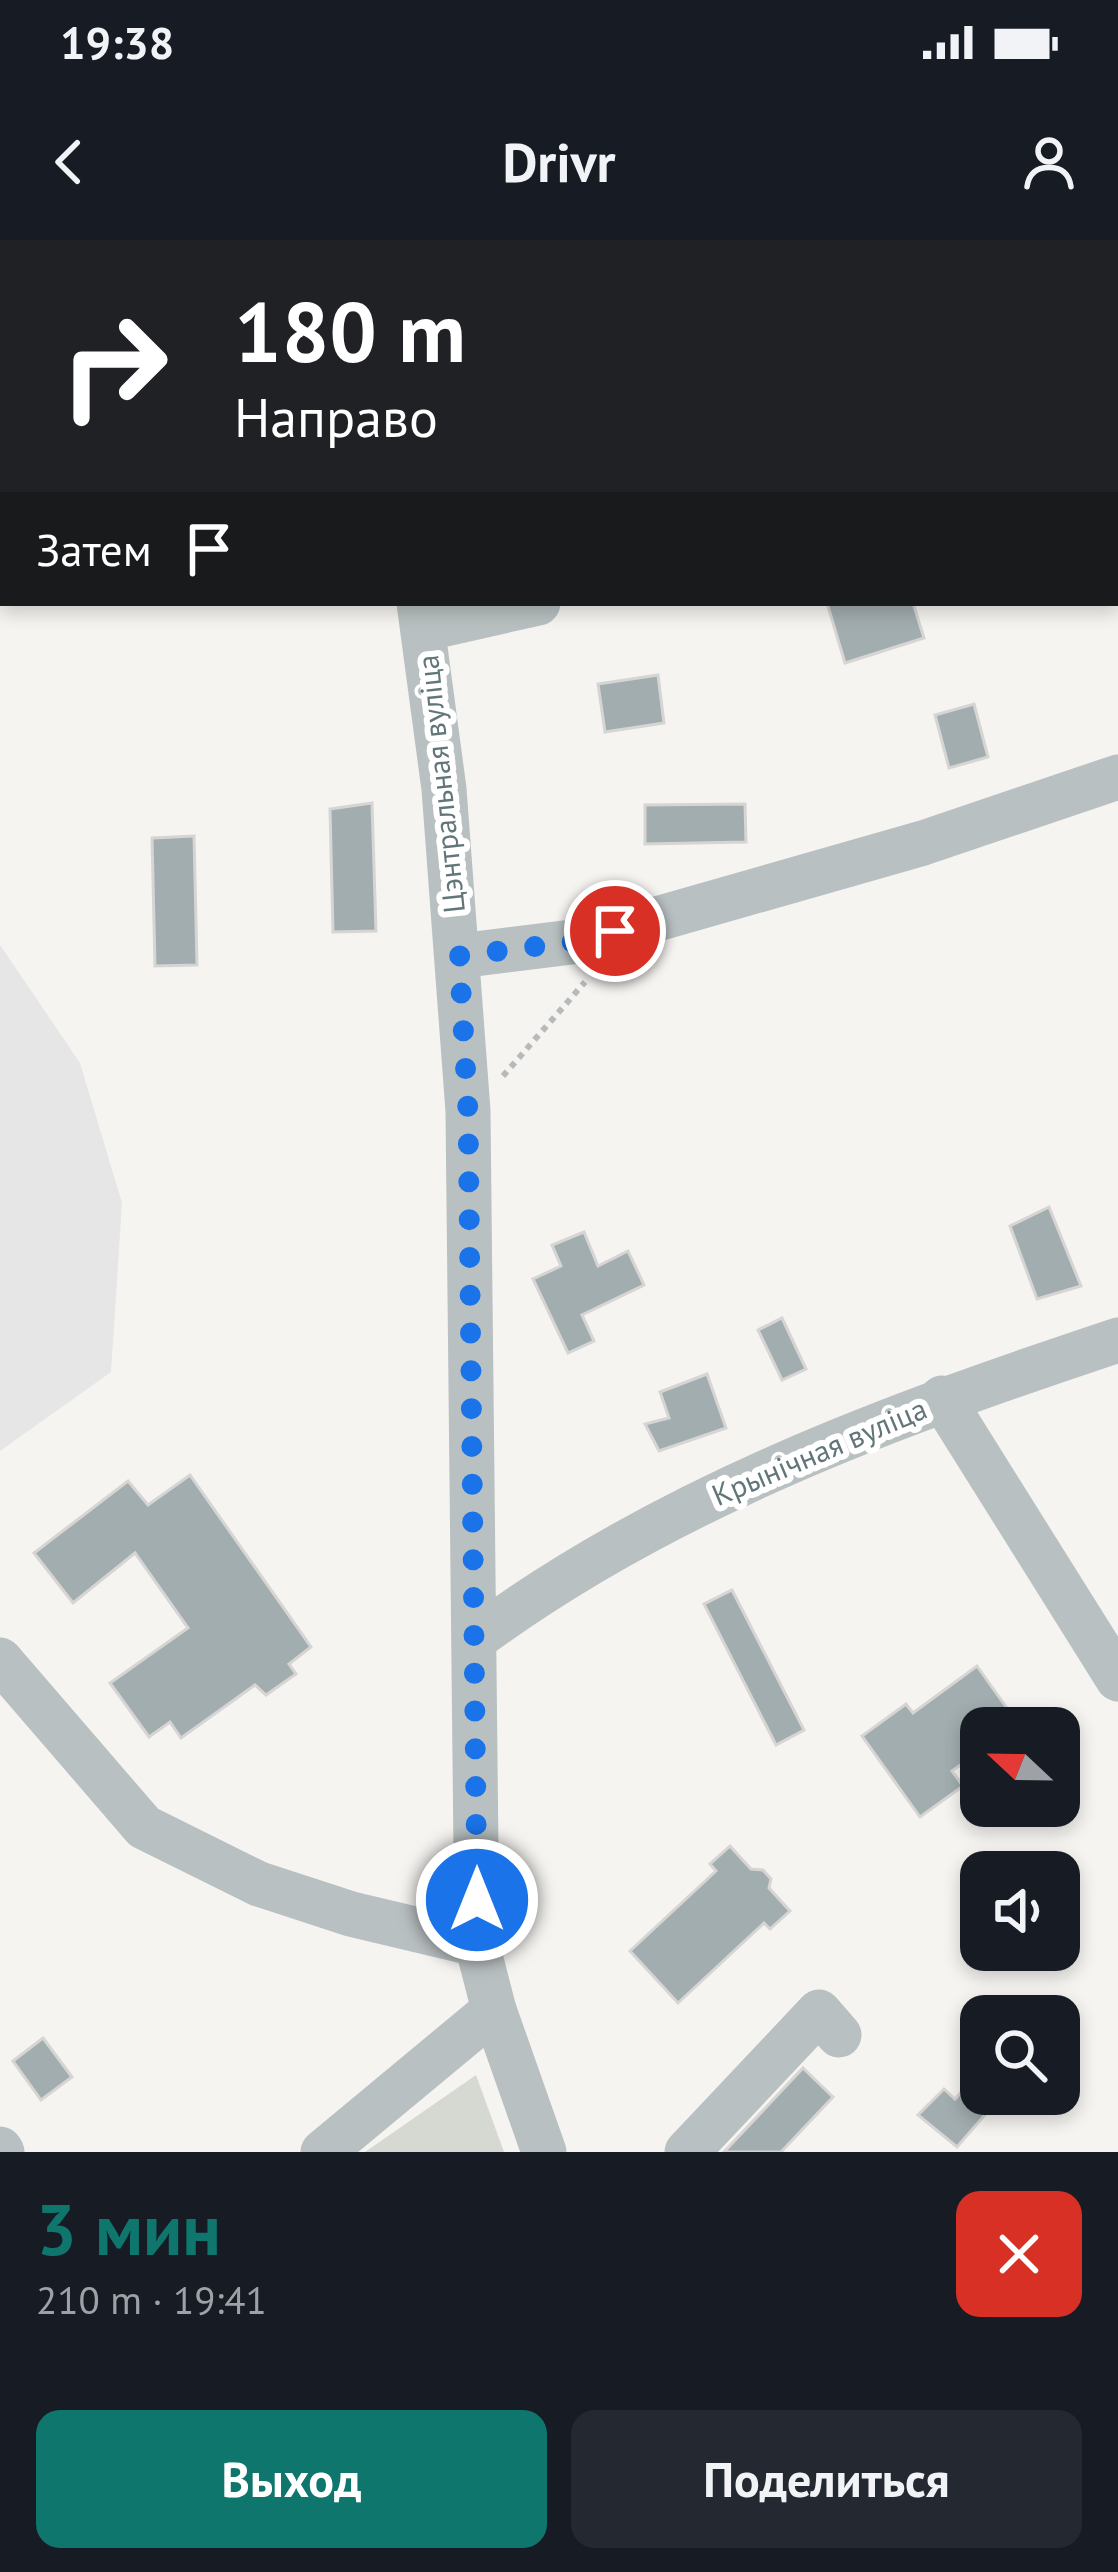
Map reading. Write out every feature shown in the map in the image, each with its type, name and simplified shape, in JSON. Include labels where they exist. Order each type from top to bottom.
[{"type":"street","points":[[421,616],[511,606]]},
{"type":"street","name":"Цэнтральная вуліца","points":[[421,616],[459,956],[468,1111],[477,1944],[494,2010],[544,2152]]},
{"type":"street","points":[[459,956],[580,941],[923,843],[1118,777]]},
{"type":"street","name":"Крынічная вуліца","points":[[476,1638],[518,1606],[737,1481],[942,1398],[1118,1340]]},
{"type":"street","points":[[942,1398],[1118,1679]]},
{"type":"street","points":[[0,1660],[144,1827],[259,1884],[351,1914],[477,1944]]},
{"type":"street","points":[[323,2152],[494,2010]]},
{"type":"street","points":[[687,2152],[819,2012],[839,2036]]},
{"type":"path","points":[[468,1111],[584,982],[602,970]]},
{"type":"shaded area","points":[[0,945],[80,1063],[122,1203],[111,1372],[0,1451]]},
{"type":"shaded area","points":[[476,2075],[504,2152],[365,2152]]},
{"type":"building","points":[[828,606],[914,606],[924,638],[845,663]]},
{"type":"building","points":[[658,675],[664,723],[605,732],[598,684]]},
{"type":"building","points":[[974,704],[988,757],[949,768],[935,715]]},
{"type":"building","points":[[372,803],[376,931],[333,932],[330,809]]},
{"type":"building","points":[[745,804],[746,842],[645,844],[645,805]]},
{"type":"building","points":[[194,836],[197,965],[155,966],[152,838]]},
{"type":"building","points":[[1049,1207],[1081,1286],[1037,1299],[1010,1226]]},
{"type":"building","points":[[584,1232],[598,1266],[628,1251],[644,1285],[582,1315],[594,1341],[568,1353],[533,1279],[561,1266],[552,1245]]},
{"type":"building","points":[[782,1318],[806,1369],[782,1380],[758,1330]]},
{"type":"building","points":[[707,1374],[726,1428],[659,1451],[645,1424],[669,1418],[660,1392]]},
{"type":"building","points":[[190,1475],[311,1647],[289,1664],[296,1674],[266,1695],[255,1685],[181,1738],[170,1722],[149,1737],[110,1683],[188,1628],[135,1553],[73,1603],[34,1553],[128,1481],[148,1505]]},
{"type":"building","points":[[732,1590],[804,1730],[776,1745],[704,1604]]},
{"type":"building","points":[[977,1666],[1006,1707],[960,1707],[960,1765],[952,1771],[960,1788],[920,1817],[862,1736],[906,1704],[913,1713]]},
{"type":"building","points":[[730,1846],[751,1869],[763,1870],[771,1879],[769,1888],[790,1911],[770,1929],[764,1923],[678,2003],[630,1951],[716,1871],[710,1864]]},
{"type":"building","points":[[43,2038],[72,2077],[41,2100],[13,2061]]},
{"type":"building","points":[[803,2068],[833,2097],[781,2152],[724,2152]]},
{"type":"building","points":[[944,2089],[955,2099],[960,2093],[960,2115],[985,2115],[957,2147],[918,2115]]},
{"type":"route","points":[[477,1900],[468,1111],[459,956],[580,941],[615,931]]}]
